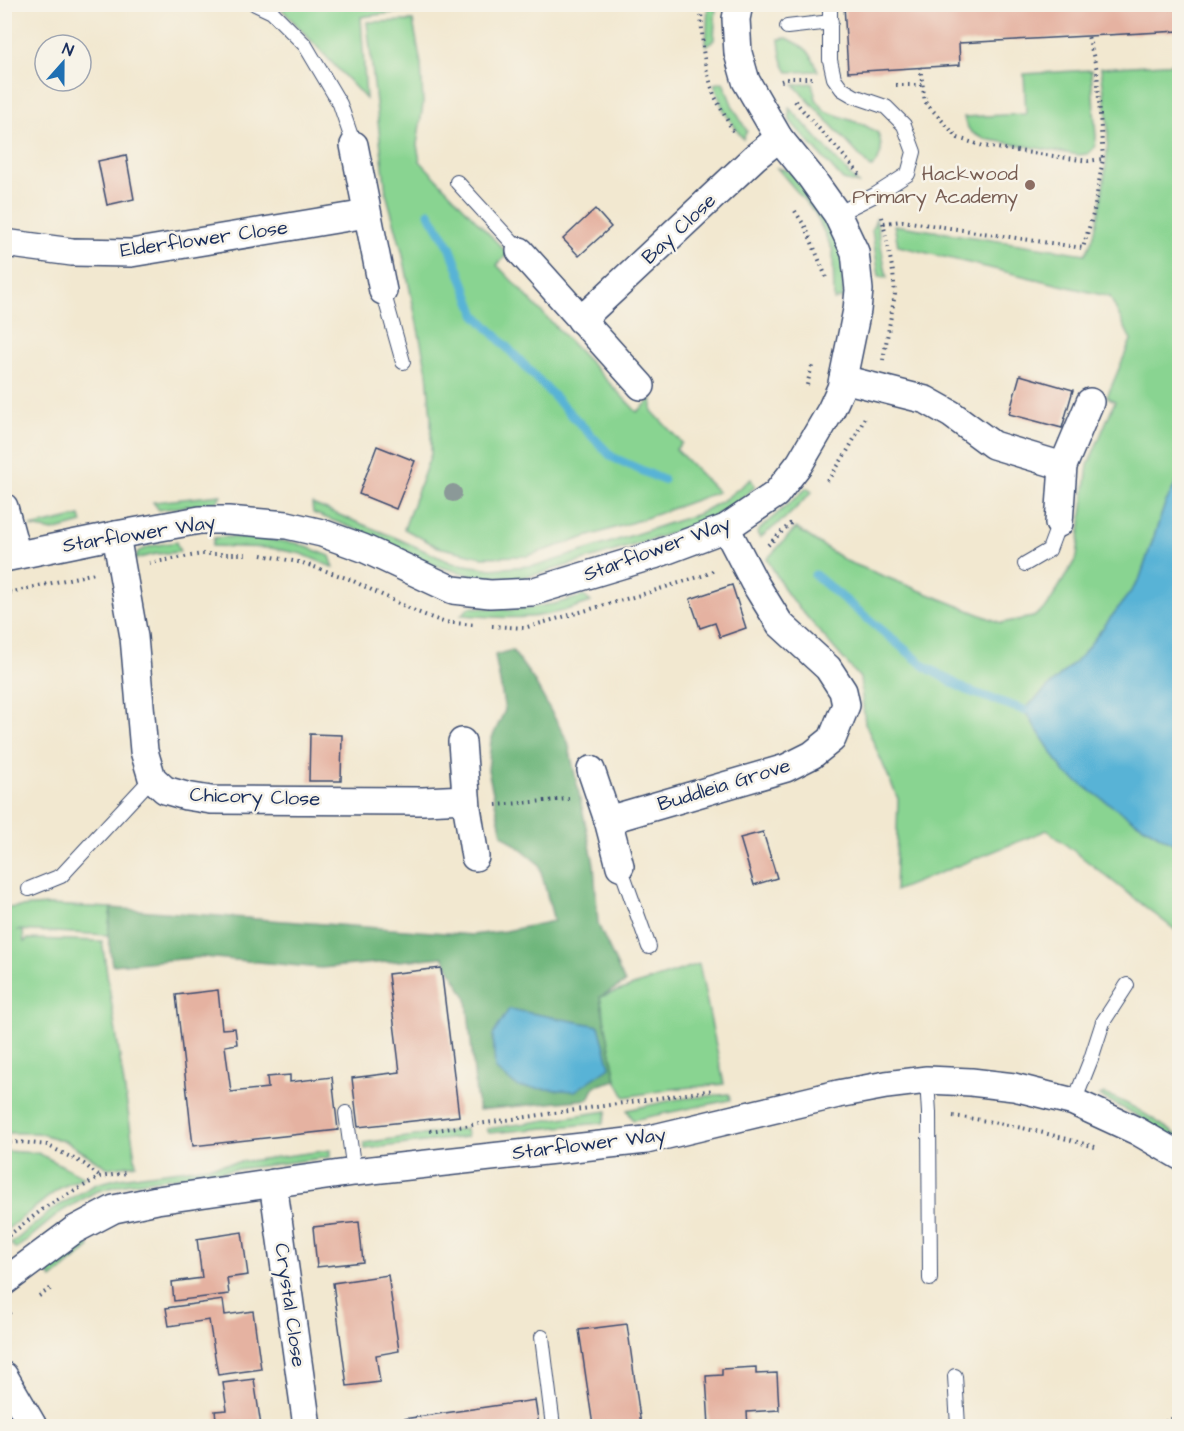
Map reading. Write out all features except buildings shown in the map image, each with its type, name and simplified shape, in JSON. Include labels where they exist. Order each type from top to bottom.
[{"type":"street","name":"Starflower Way","points":[[11,557],[200,520],[228,520],[287,525],[322,533],[363,548],[453,590],[490,594],[531,592],[654,555],[726,528],[776,494],[800,463],[831,410],[843,379],[859,290],[855,252],[837,214],[779,138],[746,81],[738,53],[736,19],[739,4]]},
{"type":"street","name":"Bay Close","points":[[581,320],[779,138]]},
{"type":"street","points":[[354,145],[383,291]]},
{"type":"street","name":"Elderflower Close","points":[[4,243],[72,252],[131,253],[367,214]]},
{"type":"street","points":[[519,251],[641,386]]},
{"type":"street","points":[[843,379],[926,400],[951,414],[993,445],[1064,466]]},
{"type":"street","points":[[1059,523],[1064,466],[1090,402]]},
{"type":"street","points":[[4,507],[11,557]]},
{"type":"street","name":"Buddleia Grove","points":[[604,809],[786,768],[812,755],[832,739],[846,705],[843,691],[828,668],[780,624],[754,582],[726,528]]},
{"type":"street","points":[[116,535],[134,637],[144,751],[152,778]]},
{"type":"street","points":[[462,742],[467,803],[475,857]]},
{"type":"street","points":[[591,770],[620,866]]},
{"type":"street","name":"Chicory Close","points":[[152,778],[165,790],[211,800],[467,803]]},
{"type":"street","name":"Starflower Way","points":[[4,1282],[74,1230],[114,1209],[157,1200],[354,1172],[646,1140],[838,1094],[927,1080],[1014,1087],[1074,1102],[1137,1131],[1179,1156]]},
{"type":"street","name":"Crystal Close","points":[[273,1183],[307,1426]]},
{"type":"street","points":[[4,1376],[33,1426]]},
{"type":"lane","points":[[255,4],[272,12],[305,45],[340,104],[354,145]]},
{"type":"lane","points":[[830,4],[830,60],[834,78],[842,89],[854,96],[886,107],[904,124],[914,152],[908,174],[875,195],[837,214]]},
{"type":"lane","points":[[787,27],[831,22]]},
{"type":"lane","points":[[457,182],[519,251]]},
{"type":"lane","points":[[383,291],[403,362]]},
{"type":"lane","points":[[1025,564],[1049,550],[1059,523]]},
{"type":"lane","points":[[29,889],[61,876],[152,778]]},
{"type":"lane","points":[[620,866],[649,947]]},
{"type":"lane","points":[[1074,1102],[1091,1059],[1102,1022],[1127,985]]},
{"type":"lane","points":[[927,1080],[930,1280]]},
{"type":"lane","points":[[346,1113],[354,1172]]},
{"type":"lane","points":[[542,1337],[553,1426]]},
{"type":"lane","points":[[955,1376],[958,1426]]},
{"type":"path","points":[[884,223],[903,221],[1083,248],[1094,211],[1103,159],[1097,70],[1088,36]]},
{"type":"path","points":[[920,68],[925,102],[958,138],[982,146],[1088,161],[1103,159]]},
{"type":"path","points":[[789,203],[807,228],[829,285]]},
{"type":"path","points":[[805,391],[813,364]]},
{"type":"path","points":[[467,803],[548,800],[604,809]]},
{"type":"path","points":[[422,1132],[721,1090]]},
{"type":"path","points":[[929,1113],[986,1120],[1098,1148]]},
{"type":"path","points":[[4,1143],[47,1145],[84,1164],[100,1177],[47,1206],[4,1239]]},
{"type":"path","points":[[36,1298],[54,1285]]},
{"type":"path","points":[[4,1316],[15,1310]]},
{"type":"path","points":[[1148,1426],[1161,1424],[1179,1415]]},
{"type":"green space","points":[[278,5],[413,5],[413,10],[361,17],[366,99]]},
{"type":"green space","points":[[708,5],[716,5],[714,40],[706,46]]},
{"type":"green space","points":[[413,21],[421,64],[423,104],[417,145],[420,161],[508,254],[497,265],[637,412],[652,399],[652,411],[682,443],[676,449],[718,492],[527,556],[482,557],[438,547],[404,529],[431,454],[431,418],[427,372],[402,251],[386,193],[367,22]]},
{"type":"green space","points":[[787,38],[807,50],[818,71],[788,72],[782,60],[779,39]]},
{"type":"green space","points":[[1179,63],[1179,478],[1165,504],[1139,581],[1082,655],[1024,710],[1130,818],[1179,847],[1179,933],[1047,830],[895,891],[898,799],[865,723],[860,678],[788,595],[767,559],[796,528],[846,561],[1001,623],[1033,617],[1047,607],[1077,557],[1088,465],[1115,401],[1107,397],[1131,340],[1110,297],[898,246],[894,225],[1085,254],[1099,213],[1107,156],[1107,113],[1101,68]]},
{"type":"green space","points":[[1091,70],[1096,137],[1095,147],[1088,154],[1078,155],[985,139],[973,134],[967,126],[964,117],[1026,114],[1024,74]]},
{"type":"green space","points":[[723,82],[733,107],[747,131],[743,139],[724,111],[714,84]]},
{"type":"green space","points":[[812,83],[816,99],[825,111],[864,125],[878,133],[881,152],[871,168],[794,85]]},
{"type":"green space","points":[[789,108],[858,184],[843,180],[790,121]]},
{"type":"green space","points":[[777,168],[786,170],[797,177],[826,216],[843,256],[843,298],[834,300],[833,251],[815,213]]},
{"type":"green space","points":[[876,219],[887,278],[879,276],[872,230]]},
{"type":"green space","points":[[751,479],[755,487],[734,505],[709,519],[648,541],[542,573],[517,578],[473,576],[430,564],[379,538],[313,513],[312,504],[452,563],[492,569],[540,565],[698,514],[725,499]]},
{"type":"green space","points":[[807,488],[812,492],[788,516],[760,538],[757,533],[763,526]]},
{"type":"green space","points":[[221,495],[217,502],[159,510],[153,502]]},
{"type":"green space","points":[[80,516],[82,523],[53,531],[31,527]]},
{"type":"green space","points":[[214,538],[296,543],[330,556],[334,568],[302,554],[271,548],[212,546]]},
{"type":"green space","points":[[176,542],[180,552],[135,559],[139,551],[151,546]]},
{"type":"green space","points":[[584,596],[591,602],[543,615],[510,618],[461,615],[470,607],[511,610],[554,604]]},
{"type":"green space","points":[[512,650],[533,679],[568,742],[594,864],[598,924],[625,983],[600,997],[616,1080],[595,1086],[589,1099],[479,1110],[467,999],[443,957],[321,968],[204,957],[112,965],[108,935],[111,908],[472,935],[554,921],[539,864],[502,834],[488,770],[491,740],[505,710],[495,655]]},
{"type":"green space","points":[[48,905],[111,908],[108,935],[17,930],[23,931],[24,942],[28,939],[102,941],[136,1164],[108,1168],[67,1142],[38,1133],[5,1133],[5,908]]},
{"type":"green space","points":[[699,964],[724,1084],[672,1089],[625,1097],[616,1080],[600,997]]},
{"type":"green space","points":[[729,1094],[730,1100],[633,1120],[627,1110],[678,1099]]},
{"type":"green space","points":[[1104,1094],[1152,1118],[1179,1136],[1179,1142],[1100,1096]]},
{"type":"green space","points":[[607,1111],[603,1123],[489,1133],[487,1129]]},
{"type":"green space","points":[[466,1129],[467,1137],[365,1149],[364,1143]]},
{"type":"green space","points":[[330,1150],[330,1157],[124,1184],[95,1192],[62,1211],[16,1249],[11,1244],[53,1209],[96,1184],[120,1178]]},
{"type":"green space","points":[[4,1151],[38,1153],[84,1177],[60,1188],[5,1231]]},
{"type":"green space","points":[[86,1241],[90,1247],[52,1279],[47,1273]]},
{"type":"water","points":[[1179,478],[1180,847],[1130,818],[1065,773],[1024,710],[1082,655],[1139,581],[1165,504]]},
{"type":"water","points":[[509,1009],[599,1026],[610,1067],[575,1091],[518,1087],[495,1069],[493,1035]]},
{"type":"waterway","points":[[429,213],[450,247],[476,315],[612,457],[663,480]]},
{"type":"waterway","points":[[815,575],[926,667],[966,690],[1024,710]]},
{"type":"place","name":"Hackwood Primary Academy","points":[[1030,185]]}]
